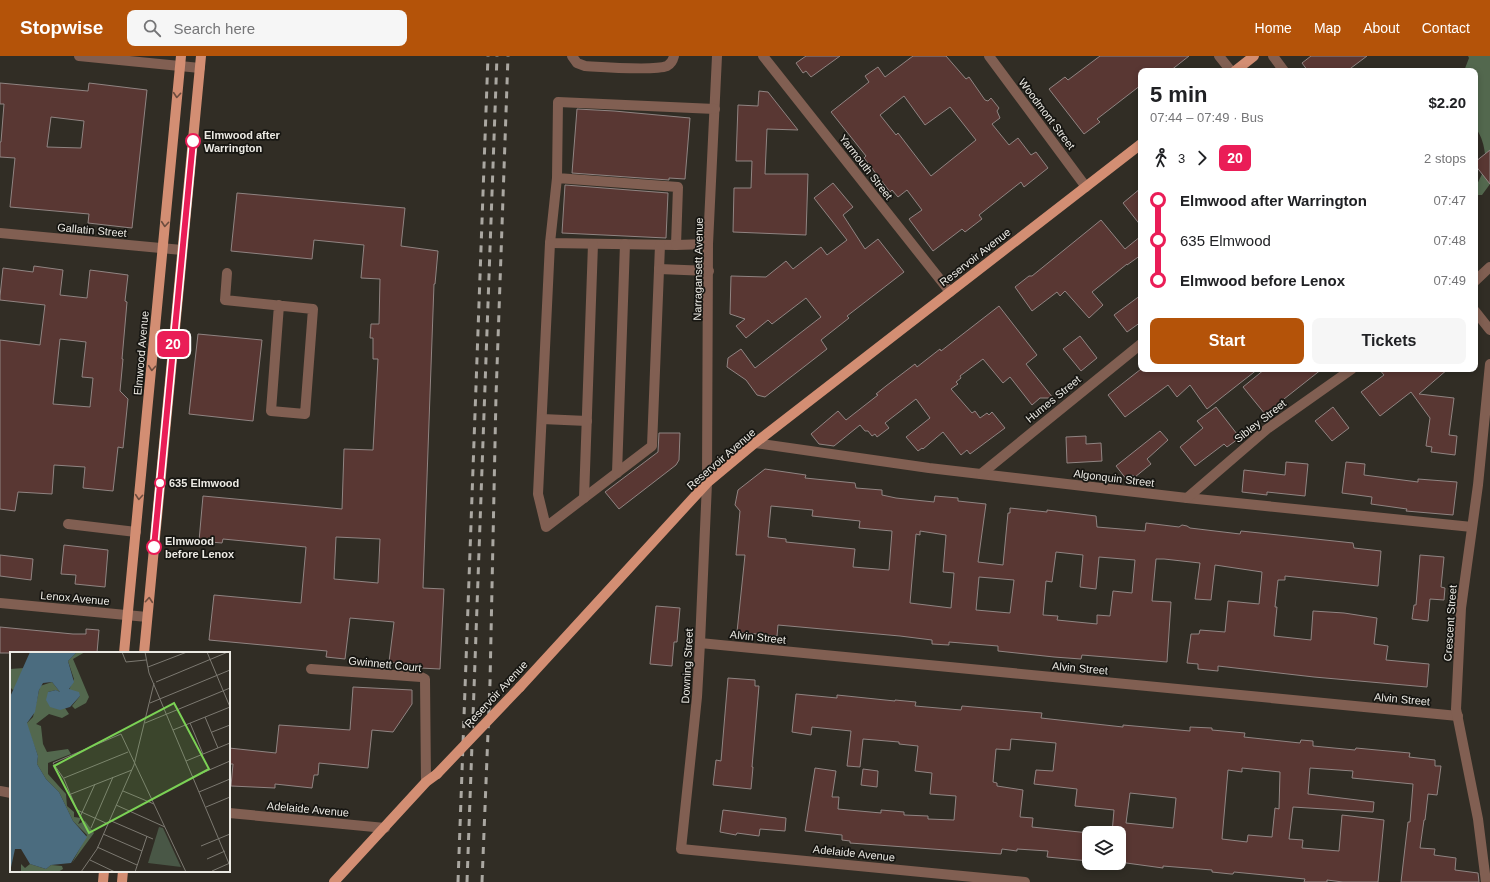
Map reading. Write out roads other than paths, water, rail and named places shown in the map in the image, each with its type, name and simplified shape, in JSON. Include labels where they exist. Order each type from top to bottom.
[{"type":"main road","points":[[144,652],[201,56]]},
{"type":"main road","points":[[1239,68],[1254,56]]},
{"type":"main road","name":"Elmwood Avenue","points":[[124,652],[181,61]]},
{"type":"main road","name":"Reservoir Avenue","points":[[334,882],[426,782],[437,774],[520,687],[707,483],[755,443],[1138,146]]},
{"type":"main road","points":[[103,882],[104,872]]},
{"type":"main road","points":[[122,882],[123,872]]},
{"type":"street","points":[[78,56],[181,61],[200,68]]},
{"type":"street","points":[[572,56],[577,63],[585,66],[654,68],[668,66],[673,60],[674,56]]},
{"type":"street","name":"Narragansett Avenue","points":[[707,483],[708,244],[717,56]]},
{"type":"street","name":"Yarmouth Street","points":[[763,56],[950,292]]},
{"type":"street","name":"Woodmont Street","points":[[989,56],[1086,187]]},
{"type":"street","points":[[1219,56],[1229,68]]},
{"type":"street","points":[[1273,56],[1282,68]]},
{"type":"street","points":[[660,245],[652,446],[546,527],[538,494],[550,243],[557,178],[558,102],[715,109]]},
{"type":"street","points":[[557,178],[678,187],[676,245]]},
{"type":"street","name":"Gallatin Street","points":[[0,233],[182,250]]},
{"type":"street","points":[[550,243],[660,245],[708,244]]},
{"type":"street","points":[[584,498],[593,244]]},
{"type":"street","points":[[618,473],[625,244]]},
{"type":"street","points":[[1478,278],[1490,268]]},
{"type":"street","points":[[659,270],[709,271]]},
{"type":"street","points":[[227,273],[225,300],[279,305],[313,309],[305,414],[271,411],[279,305]]},
{"type":"street","points":[[1478,315],[1490,330]]},
{"type":"street","name":"Humes Street","points":[[981,474],[1138,346]]},
{"type":"street","name":"Crescent Street","points":[[1486,882],[1478,819],[1456,709],[1461,608],[1478,485],[1490,364]]},
{"type":"street","name":"Sibley Street","points":[[1187,498],[1267,428],[1348,372]]},
{"type":"street","points":[[542,419],[587,421]]},
{"type":"street","name":"Algonquin Street","points":[[755,443],[929,468],[1187,498],[1472,527]]},
{"type":"street","name":"Downing Street","points":[[681,848],[698,697],[707,483]]},
{"type":"street","points":[[68,524],[136,532]]},
{"type":"street","name":"Lenox Avenue","points":[[0,603],[147,617]]},
{"type":"street","name":"Alvin Street","points":[[700,643],[1458,716]]},
{"type":"street","name":"Gwinnett Court","points":[[311,669],[421,677],[425,679],[426,782]]},
{"type":"street","name":"Adelaide Avenue","points":[[230,813],[385,828]]},
{"type":"street","name":"Adelaide Avenue","points":[[681,848],[1025,882]]},
{"type":"railway","points":[[458,882],[488,56]]},
{"type":"railway","points":[[467,882],[497,56]]},
{"type":"railway","points":[[482,882],[490,683],[496,396],[508,56]]},
{"type":"place","name":"Elmwood after Warrington","points":[[193,141]]},
{"type":"place","name":"635 Elmwood","points":[[160,483]]},
{"type":"place","name":"Elmwood before Lenox","points":[[154,547]]}]
